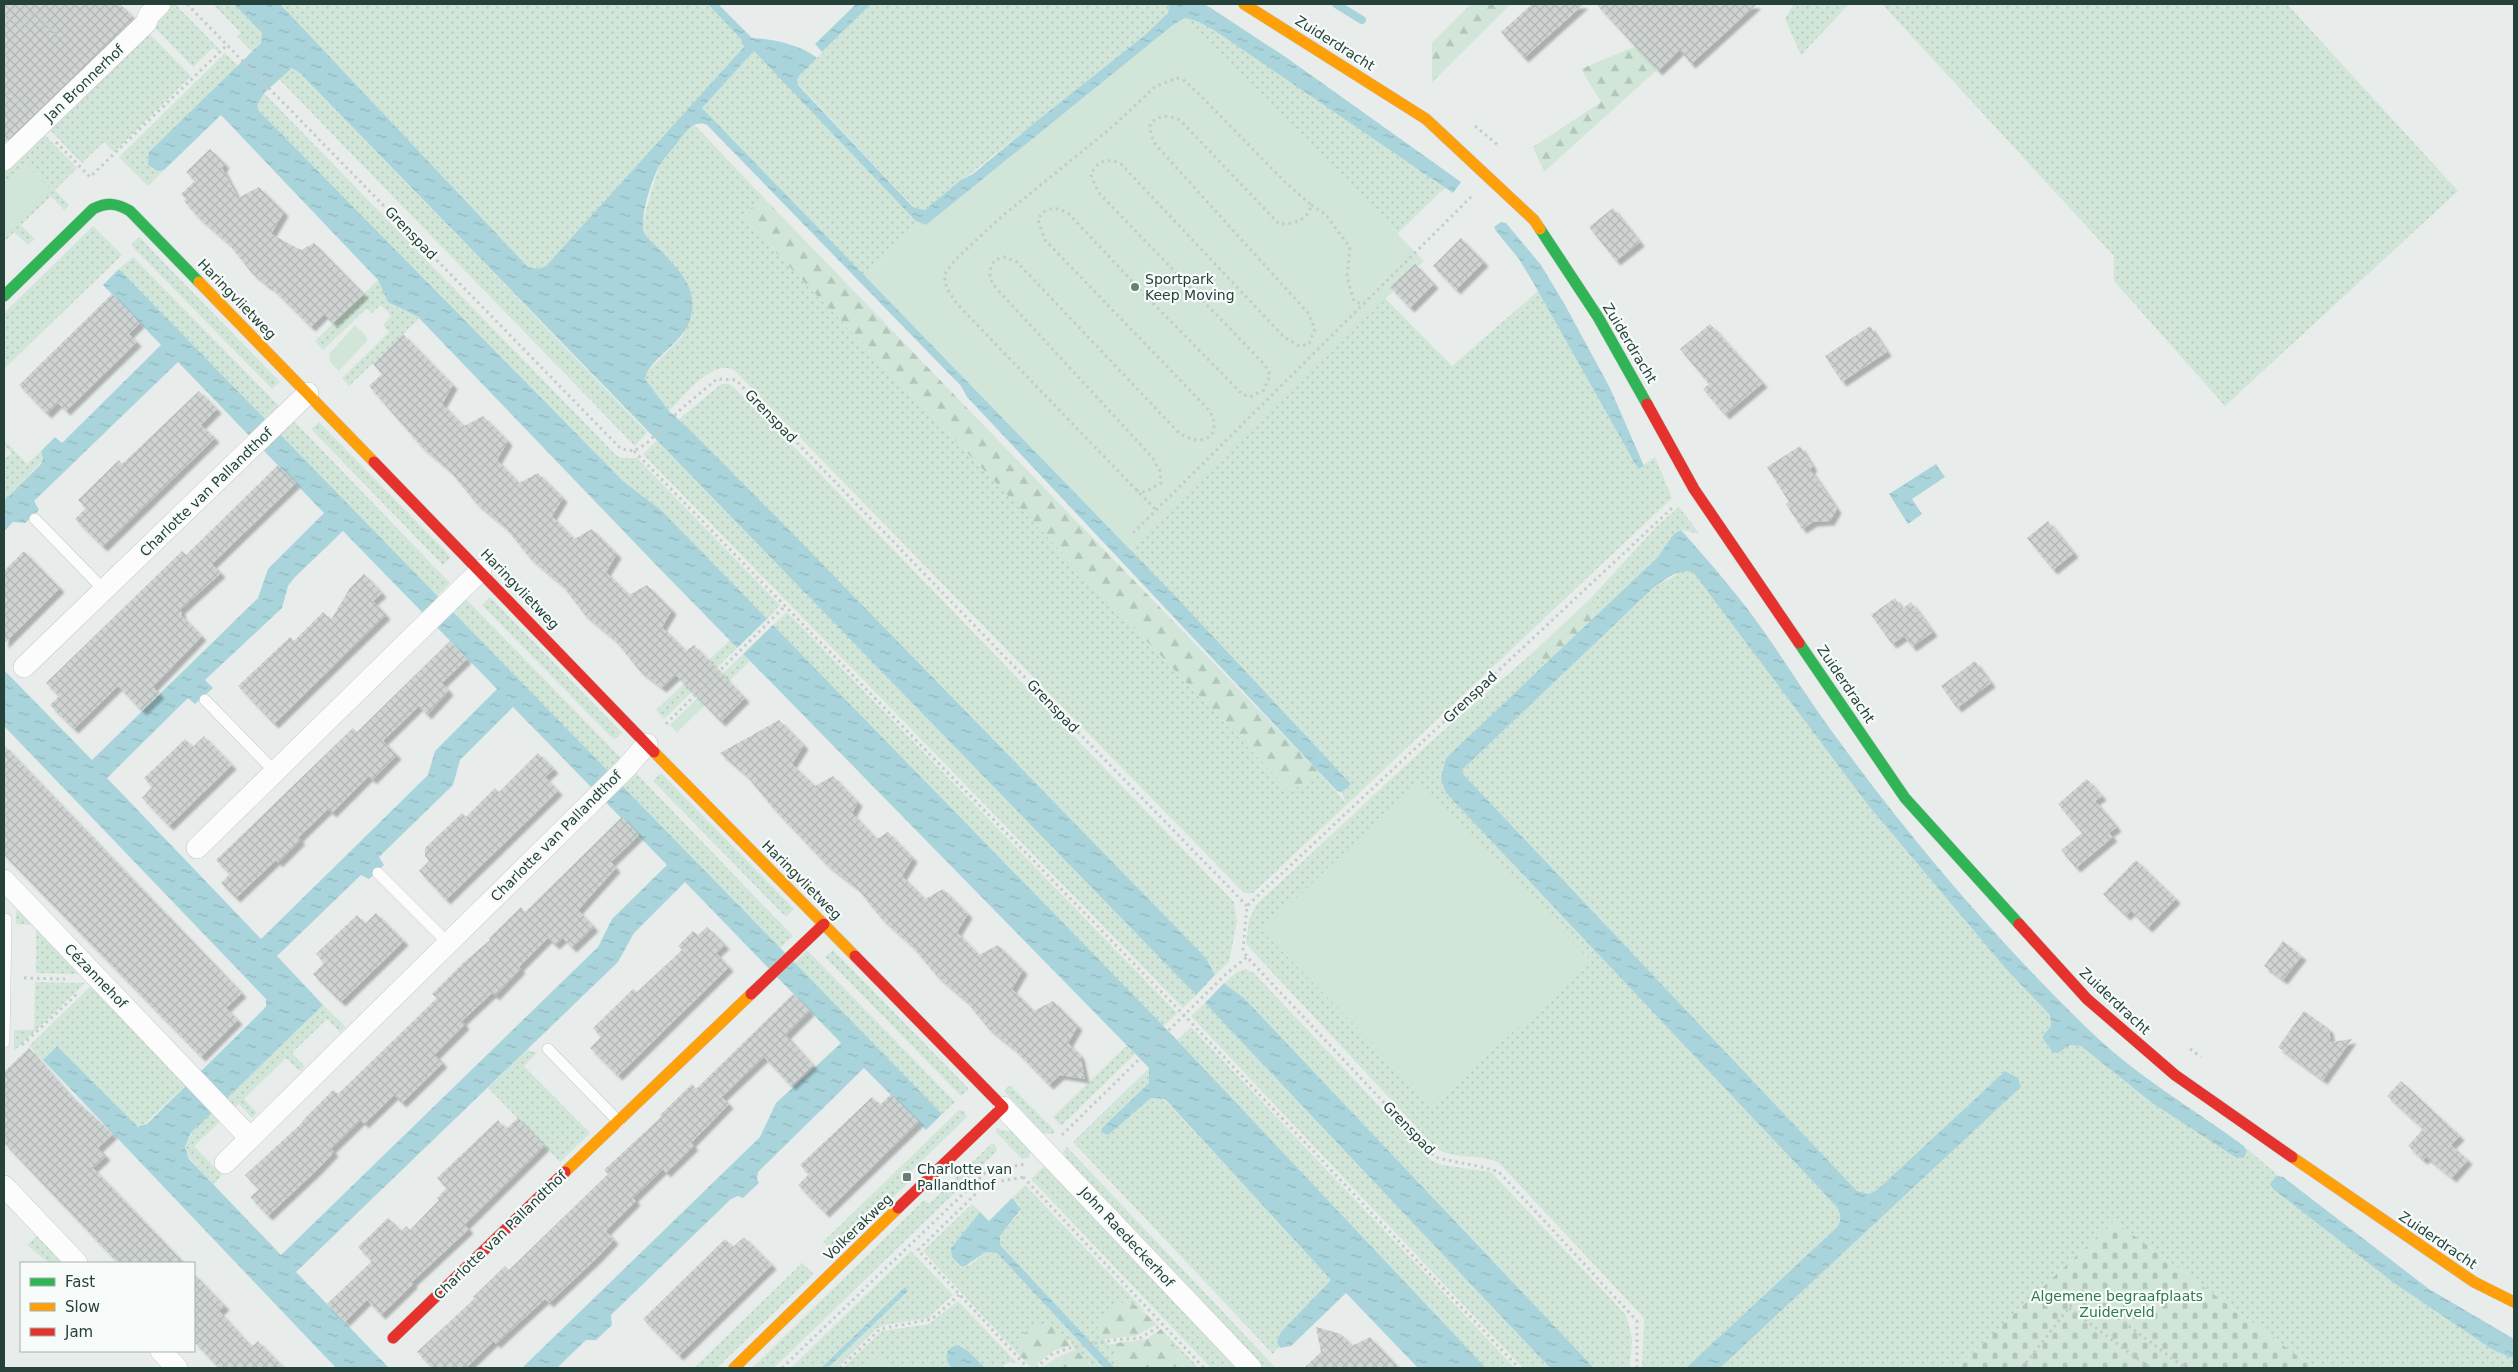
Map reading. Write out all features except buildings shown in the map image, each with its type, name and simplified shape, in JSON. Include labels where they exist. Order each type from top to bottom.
[{"type":"street","name":"Jan Bronnerhof","points":[[4,160],[146,23],[149,14],[160,4]]},
{"type":"street","name":"Zuiderdracht","points":[[1244,4],[1426,119],[1534,220],[1592,309],[1639,387],[1694,489],[1905,798],[2087,1000],[2175,1075],[2474,1282],[2514,1302]]},
{"type":"street","name":"Haringvlietweg","points":[[4,296],[93,210],[102,204],[114,203],[130,211],[1002,1107]]},
{"type":"street","name":"Charlotte van Pallandthof","points":[[24,667],[308,393]]},
{"type":"street","points":[[197,848],[481,570]]},
{"type":"street","name":"Charlotte van Pallandthof","points":[[225,1163],[626,768],[647,744]]},
{"type":"street","name":"Cézannehof","points":[[4,880],[95,978],[250,1138]]},
{"type":"street","name":"Charlotte van Pallandthof","points":[[393,1338],[824,924]]},
{"type":"street","name":"John Raedeckerhof","points":[[1002,1107],[1039,1156],[1251,1368]]},
{"type":"street","name":"Volkerakweg","points":[[734,1368],[1002,1107]]},
{"type":"street","points":[[4,1186],[77,1262]]},
{"type":"street","points":[[162,1352],[177,1368]]},
{"type":"lane","points":[[34,519],[104,591]]},
{"type":"lane","points":[[205,700],[274,772]]},
{"type":"lane","points":[[378,873],[448,943]]},
{"type":"lane","points":[[4,1042],[6,919]]},
{"type":"lane","points":[[548,1049],[619,1122]]},
{"type":"path","points":[[4,88],[90,177],[228,44],[187,4]]},
{"type":"path","points":[[4,13],[19,28],[36,12],[59,38]]},
{"type":"path","name":"Grenspad","points":[[228,44],[621,449],[634,451],[647,443],[681,409],[717,378],[736,380],[1247,906],[1694,489]]},
{"type":"path","points":[[1157,510],[958,305],[947,289],[944,275],[955,260],[1000,218],[1112,127],[1156,86],[1177,78],[1185,81],[1197,92],[1285,182],[1311,205],[1325,214],[1350,247],[1347,276],[1349,285],[1354,301],[1365,305]]},
{"type":"path","points":[[1136,490],[1145,492],[1161,483],[1160,471],[1152,457],[992,283],[989,274],[991,266],[995,260],[1004,257],[1011,258],[1017,262],[1177,431],[1188,440],[1196,441],[1208,437],[1214,430],[1213,418],[1209,410],[1045,240],[1038,220],[1040,213],[1054,208],[1062,209],[1069,214],[1208,361],[1242,394],[1250,397],[1264,390],[1268,382],[1270,375],[1265,365],[1098,192],[1091,175],[1094,168],[1106,160],[1121,164],[1268,321],[1292,344],[1299,346],[1310,344],[1314,336],[1313,322],[1308,313],[1155,144],[1151,135],[1150,124],[1156,118],[1164,116],[1180,120],[1265,212],[1279,224],[1301,220],[1309,213],[1311,205]]},
{"type":"path","points":[[1134,534],[1490,178]]},
{"type":"path","points":[[634,451],[1183,1014],[1519,1368]]},
{"type":"path","points":[[647,744],[786,605]]},
{"type":"path","points":[[782,1368],[984,1173],[1019,1166],[1039,1156],[1183,1014],[1227,973],[1248,958],[1243,949],[1247,906]]},
{"type":"path","name":"Grenspad","points":[[1248,958],[1435,1156],[1499,1172],[1637,1321],[1637,1368]]},
{"type":"path","points":[[6,977],[95,978]]},
{"type":"path","points":[[18,1050],[95,978]]},
{"type":"path","points":[[2184,1044],[2207,1062]]},
{"type":"path","points":[[1028,1368],[918,1250],[986,1184],[1023,1177],[1203,1368]]},
{"type":"path","points":[[2022,1368],[2082,1292],[2185,1368]]},
{"type":"path","points":[[840,1368],[880,1330],[932,1319],[959,1295]]},
{"type":"path","points":[[2069,1308],[2150,1368]]},
{"type":"path","points":[[1036,1368],[1051,1355],[1072,1347],[1140,1338],[1163,1324]]},
{"type":"green space","points":[[165,4],[175,4],[219,49],[217,51],[213,48],[193,67],[152,25]]},
{"type":"green space","points":[[213,4],[234,4],[262,33],[263,40],[252,52],[237,36],[241,33]]},
{"type":"green space","points":[[280,4],[710,4],[752,49],[689,119],[764,198],[741,216],[1290,791],[1320,773],[1346,803],[1342,792],[1351,784],[1129,549],[1384,297],[1452,366],[1538,291],[1638,469],[1655,457],[1672,498],[1253,893],[1244,893],[734,370],[726,368],[708,374],[690,389],[669,411],[645,379],[649,370],[682,337],[692,312],[691,293],[685,278],[645,234],[642,224],[659,166],[685,133],[682,118],[546,266],[538,269],[528,267]]},
{"type":"green space","points":[[871,4],[1169,4],[1167,14],[1157,25],[925,210],[914,207],[798,84],[797,78]]},
{"type":"green space","points":[[1471,4],[1511,4],[1432,82],[1432,43]]},
{"type":"green space","points":[[1793,4],[1849,4],[1801,55],[1785,19]]},
{"type":"green space","points":[[1882,4],[2287,4],[2458,191],[2225,406],[2114,281],[2114,256]]},
{"type":"green space","points":[[1190,9],[1452,181],[1397,234],[1182,15]]},
{"type":"green space","name":"Sportpark Keep Moving","points":[[1185,18],[1424,261],[1129,549],[865,277],[919,222],[926,225],[1173,25]]},
{"type":"green space","points":[[146,30],[191,76],[114,152],[104,142],[82,163],[47,127]]},
{"type":"green space","points":[[1636,46],[1658,69],[1544,172],[1533,147],[1601,102],[1581,69]]},
{"type":"green space","points":[[754,51],[919,222],[865,277],[702,108]]},
{"type":"green space","points":[[225,53],[238,66],[149,152],[152,169],[164,170],[148,186],[119,157]]},
{"type":"green space","points":[[292,68],[301,74],[647,432],[635,446],[279,79]]},
{"type":"green space","points":[[264,93],[614,453],[620,458],[637,458],[780,605],[767,619],[662,511],[623,481],[259,111],[257,106]]},
{"type":"green space","points":[[42,132],[77,168],[55,190],[69,205],[64,210],[51,196],[21,225],[35,239],[28,245],[14,232],[4,242],[4,169]]},
{"type":"green space","points":[[26,165],[50,189],[4,234],[4,186]]},
{"type":"green space","points":[[764,198],[1320,773],[1290,791],[741,216]]},
{"type":"green space","points":[[93,226],[122,255],[4,369],[4,313]]},
{"type":"green space","points":[[139,237],[280,382],[272,389],[131,245]]},
{"type":"green space","points":[[133,257],[279,406],[265,419],[119,269]]},
{"type":"green space","points":[[378,280],[393,304],[419,319],[349,386],[342,378],[389,332],[383,325],[391,316],[381,305],[372,313],[367,308],[323,350],[315,341]]},
{"type":"green space","points":[[355,325],[366,336],[367,341],[339,371],[330,362],[329,354]]},
{"type":"green space","points":[[721,384],[730,384],[795,448],[1234,902],[1237,921],[1229,962],[1215,975],[1206,958],[692,432],[678,420]]},
{"type":"green space","points":[[293,420],[450,583],[437,596],[279,434]]},
{"type":"green space","points":[[319,422],[451,557],[443,565],[311,429]]},
{"type":"green space","points":[[4,440],[27,464],[41,451],[43,460],[4,501],[4,460],[12,453],[4,445]]},
{"type":"green space","points":[[657,440],[1196,995],[1183,1008],[643,454]]},
{"type":"green space","points":[[1679,507],[1700,534],[1681,530],[1674,534],[1656,559],[1600,614],[1590,599],[1658,525]]},
{"type":"green space","points":[[1684,570],[1693,571],[1868,805],[2006,969],[2050,1015],[2051,1026],[2042,1037],[2049,1048],[2058,1053],[2070,1045],[2081,1046],[2151,1102],[2247,1151],[2246,1148],[2279,1176],[2276,1176],[2271,1187],[2273,1189],[2394,1283],[2493,1350],[2514,1359],[2514,1368],[2314,1368],[2114,1221],[1956,1368],[1720,1368],[2021,1087],[2014,1077],[2005,1071],[1877,1190],[1869,1194],[1857,1191],[1463,774],[1463,769],[1652,589]]},
{"type":"green space","points":[[464,597],[622,759],[608,772],[451,610]]},
{"type":"green space","points":[[490,597],[622,733],[614,740],[482,605]]},
{"type":"green space","points":[[1590,599],[1600,614],[1548,662],[1529,656]]},
{"type":"green space","points":[[787,612],[1177,1013],[1163,1027],[773,625]]},
{"type":"green space","points":[[730,640],[737,648],[664,719],[656,710]]},
{"type":"green space","points":[[743,654],[750,661],[677,732],[670,725]]},
{"type":"green space","points":[[1529,656],[1548,662],[1446,758],[1446,793],[1837,1207],[1840,1215],[1836,1228],[1686,1368],[1642,1368],[1644,1318],[1499,1163],[1484,1158],[1452,1154],[1437,1149],[1246,944],[1249,920],[1256,905],[1435,738]]},
{"type":"green space","points":[[707,689],[714,697],[677,732],[670,725]]},
{"type":"green space","points":[[636,773],[793,936],[780,948],[622,785]]},
{"type":"green space","points":[[661,773],[794,909],[786,917],[653,781]]},
{"type":"green space","points":[[1419,781],[1592,962],[1432,1104],[1262,931]]},
{"type":"green space","points":[[16,911],[25,912],[82,969],[77,974],[36,973],[36,925],[16,924]]},
{"type":"green space","points":[[807,950],[955,1102],[942,1114],[794,963]]},
{"type":"green space","points":[[833,950],[969,1089],[961,1096],[825,957]]},
{"type":"green space","points":[[1245,969],[1254,973],[1430,1160],[1442,1165],[1491,1172],[1626,1315],[1632,1338],[1630,1368],[1594,1368],[1245,999],[1224,983],[1237,972]]},
{"type":"green space","points":[[35,982],[85,983],[14,1051],[14,1030],[34,1030]]},
{"type":"green space","points":[[92,985],[189,1082],[143,1126],[134,1126],[57,1046],[43,1060],[29,1046]]},
{"type":"green space","points":[[1205,1003],[1550,1368],[1523,1368],[1191,1016]]},
{"type":"green space","points":[[323,1005],[346,1027],[340,1032],[327,1019],[292,1053],[305,1066],[300,1071],[286,1058],[244,1099],[257,1113],[252,1118],[239,1104],[231,1111],[223,1102]]},
{"type":"green space","points":[[1191,1027],[1515,1368],[1486,1368],[1177,1040]]},
{"type":"green space","points":[[1126,1046],[1135,1054],[1061,1126],[1053,1117]]},
{"type":"green space","points":[[527,1050],[537,1053],[524,1066],[590,1133],[560,1162],[488,1088]]},
{"type":"green space","points":[[1149,1068],[1149,1083],[1102,1128],[1101,1132],[1108,1135],[1151,1098],[1164,1099],[1331,1280],[1281,1332],[1277,1342],[1279,1346],[1273,1354],[1073,1142]]},
{"type":"green space","points":[[1010,1085],[1055,1131],[1052,1134],[1043,1133],[1004,1091]]},
{"type":"green space","points":[[215,1109],[225,1117],[194,1146],[222,1175],[214,1184],[192,1161],[187,1153],[186,1146],[188,1139],[194,1131]]},
{"type":"green space","points":[[959,1110],[964,1111],[967,1117],[904,1178],[908,1183],[835,1254],[823,1242]]},
{"type":"green space","points":[[998,1128],[1015,1131],[1031,1150],[1029,1157],[1022,1159],[995,1131]]},
{"type":"green space","points":[[991,1144],[995,1144],[997,1151],[980,1167],[981,1169],[774,1368],[752,1368],[924,1200],[929,1204]]},
{"type":"green space","points":[[1067,1147],[1276,1368],[1264,1368],[1069,1163],[1063,1152]]},
{"type":"green space","points":[[1046,1164],[1238,1368],[1211,1368],[1031,1179]]},
{"type":"green space","points":[[1025,1185],[1147,1313],[1137,1306],[1122,1303],[1100,1335],[1109,1345],[1117,1343],[1113,1348],[1116,1358],[1127,1368],[1115,1368],[1000,1245],[1000,1236],[1020,1212],[1019,1205],[1012,1198]]},
{"type":"green space","points":[[972,1204],[980,1212],[951,1248],[969,1266],[986,1252],[997,1253],[1104,1368],[1091,1368],[1090,1363],[1074,1350],[1070,1351],[1074,1349],[1070,1341],[1027,1331],[1018,1339],[1019,1355],[923,1251]]},
{"type":"green space","name":"Algemene begraafplaats Zuiderveld","points":[[2114,1221],[2314,1368],[1956,1368]]},
{"type":"green space","points":[[37,1236],[62,1262],[48,1262],[27,1245]]},
{"type":"green space","points":[[911,1251],[953,1295],[928,1318],[885,1325],[876,1329],[837,1368],[828,1368],[908,1291],[905,1287],[821,1368],[791,1368]]},
{"type":"green space","points":[[802,1263],[814,1274],[717,1368],[694,1368]]},
{"type":"green space","points":[[958,1301],[1017,1363],[1010,1362],[1004,1365],[1004,1368],[985,1368],[962,1347],[950,1366],[952,1368],[843,1368],[882,1331],[929,1324]]},
{"type":"green space","points":[[1126,1301],[1137,1306],[1157,1324],[1136,1336],[1103,1339],[1099,1332],[1099,1320],[1107,1311]]},
{"type":"green space","points":[[1046,1324],[1058,1330],[1071,1345],[1053,1351],[1032,1368],[1019,1355],[1018,1339],[1032,1326]]},
{"type":"green space","points":[[1161,1329],[1197,1366],[1194,1368],[1182,1368],[1184,1364],[1181,1354]]},
{"type":"green space","points":[[1161,1329],[1181,1354],[1184,1364],[1182,1368],[1127,1368],[1116,1358],[1113,1348],[1117,1343],[1147,1339]]},
{"type":"green space","points":[[1074,1350],[1086,1357],[1091,1368],[1042,1368],[1056,1358]]},
{"type":"green space","points":[[880,1355],[892,1368],[866,1368]]},
{"type":"water","points":[[234,4],[280,4],[528,267],[538,269],[546,266],[744,47],[741,39],[708,4],[718,4],[752,38],[786,44],[810,53],[817,58],[797,78],[798,85],[913,207],[925,210],[961,180],[973,174],[1145,35],[1168,13],[1169,4],[1204,4],[1211,8],[1287,58],[1461,182],[1453,193],[1214,30],[1197,21],[1185,18],[1173,25],[926,225],[916,221],[754,51],[702,108],[1177,598],[1351,784],[1342,792],[1337,791],[967,397],[961,386],[707,125],[693,125],[687,131],[659,166],[650,189],[643,218],[644,232],[687,283],[691,292],[692,311],[684,332],[654,363],[645,379],[669,411],[797,538],[1206,958],[1215,975],[1196,995],[301,74],[292,68],[264,93],[257,106],[259,111],[623,481],[662,511],[1177,1040],[1486,1368],[1418,1368],[1346,1293],[1291,1346],[1280,1348],[1277,1342],[1281,1332],[1331,1280],[1165,1099],[1151,1098],[1108,1135],[1101,1132],[1102,1128],[1149,1083],[1149,1068],[659,568],[418,317],[388,302],[378,280],[221,115],[164,170],[157,171],[148,165],[149,152],[261,43],[262,33]]},
{"type":"water","points":[[856,4],[871,4],[822,52],[815,44]]},
{"type":"water","points":[[1501,222],[1506,223],[1541,265],[1565,305],[1610,388],[1644,466],[1638,469],[1534,284],[1519,259],[1496,231],[1494,227]]},
{"type":"water","points":[[119,269],[942,1114],[926,1130],[864,1068],[758,1172],[757,1179],[759,1183],[743,1198],[738,1196],[731,1199],[611,1315],[612,1325],[596,1340],[586,1340],[557,1368],[522,1368],[760,1137],[776,1103],[841,1043],[685,882],[634,933],[618,962],[296,1272],[389,1368],[336,1368],[43,1060],[57,1046],[138,1127],[147,1124],[263,1010],[266,1006],[266,999],[4,726],[4,670],[92,760],[258,598],[268,569],[324,513],[178,362],[34,501],[39,510],[25,523],[13,522],[4,531],[4,501],[41,464],[43,459],[41,451],[55,437],[62,443],[161,345],[103,285]],"holes":[[[343,531],[497,689],[435,751],[428,775],[261,939],[107,778],[188,698],[195,704],[213,688],[205,680],[282,608],[288,586],[294,578]],[[513,707],[667,865],[612,919],[598,947],[281,1255],[189,1159],[185,1147],[190,1134],[323,1005],[277,956],[361,875],[369,879],[384,865],[379,857],[453,785],[460,760]]]},
{"type":"water","points":[[1936,464],[1945,477],[1912,499],[1922,514],[1908,524],[1889,494]]},
{"type":"water","points":[[1681,530],[1749,611],[1828,726],[1888,806],[1985,921],[2053,995],[2089,1030],[2125,1062],[2244,1146],[2247,1151],[2244,1158],[2235,1157],[2151,1102],[2081,1046],[2070,1045],[2058,1053],[2052,1052],[2042,1037],[2051,1026],[2050,1015],[2006,969],[1868,805],[1693,572],[1676,573],[1652,589],[1463,769],[1463,774],[1857,1191],[1869,1194],[1877,1190],[2005,1071],[2018,1078],[2021,1087],[1720,1368],[1686,1368],[1836,1228],[1840,1220],[1837,1207],[1446,793],[1441,779],[1446,758],[1656,559],[1674,534]]},
{"type":"water","points":[[1224,983],[1245,999],[1594,1368],[1550,1368],[1205,1003]]},
{"type":"water","points":[[2276,1176],[2283,1177],[2429,1289],[2514,1339],[2514,1359],[2493,1350],[2394,1283],[2273,1189],[2270,1184]]},
{"type":"water","points":[[1012,1198],[1021,1209],[1000,1236],[1000,1245],[1115,1368],[1104,1368],[997,1253],[986,1252],[965,1266],[961,1266],[952,1257],[951,1248],[980,1212],[989,1221]]},
{"type":"water","points":[[905,1287],[908,1291],[828,1368],[821,1368]]},
{"type":"water","points":[[958,1345],[968,1351],[985,1368],[952,1368],[947,1361],[947,1354],[950,1349]]},
{"type":"pier","points":[[769,617],[775,623],[741,656],[735,650]]},
{"type":"waterway","points":[[1336,4],[1362,20]]},
{"type":"traffic: fast","points":[[4,296],[93,209],[107,204],[121,206],[130,211],[199,282]]},
{"type":"traffic: fast","points":[[1540,229],[1598,317],[1647,404]]},
{"type":"traffic: fast","points":[[1799,643],[1905,798],[2019,924]]},
{"type":"traffic: slow","points":[[1244,4],[1426,119],[1534,220],[1540,229]]},
{"type":"traffic: slow","points":[[199,282],[374,462]]},
{"type":"traffic: slow","points":[[654,752],[855,956]]},
{"type":"traffic: slow","points":[[565,1172],[751,994]]},
{"type":"traffic: slow","points":[[2292,1157],[2474,1282],[2514,1302]]},
{"type":"traffic: slow","points":[[734,1368],[898,1208]]},
{"type":"traffic: jam","points":[[1647,404],[1694,489],[1799,643]]},
{"type":"traffic: jam","points":[[374,462],[654,752]]},
{"type":"traffic: jam","points":[[751,994],[824,924]]},
{"type":"traffic: jam","points":[[2019,924],[2087,999],[2175,1075],[2292,1157]]},
{"type":"traffic: jam","points":[[855,956],[1003,1107],[898,1208]]},
{"type":"traffic: jam","points":[[393,1338],[565,1172]]},
{"type":"place","name":"Sportpark Keep Moving","points":[[1135,287]]},
{"type":"place","name":"Charlotte van Pallandthof","points":[[907,1177]]}]
